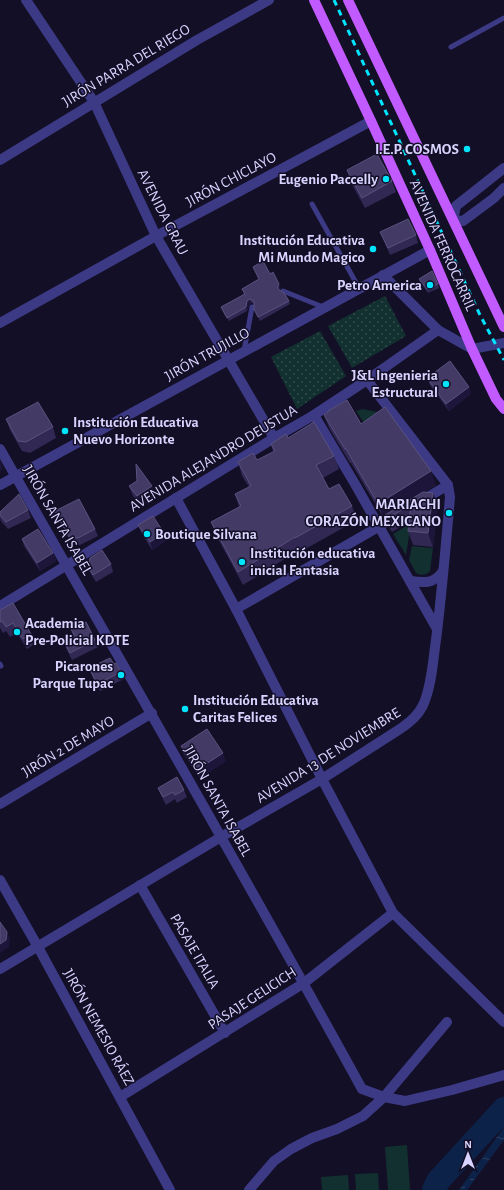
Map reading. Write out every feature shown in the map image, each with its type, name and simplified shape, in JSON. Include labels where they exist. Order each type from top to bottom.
[{"type":"main road","name":"AVENIDA FERROCARRIL","points":[[314,0],[430,250],[472,350],[496,399],[504,409]]},
{"type":"main road","name":"AVENIDA FERROCARRIL","points":[[348,0],[445,203],[458,221],[460,233],[504,327]]},
{"type":"street","name":"AVENIDA GRAU","points":[[26,0],[94,102],[156,236],[274,438]]},
{"type":"street","name":"JIRÓN PARRA DEL RIEGO","points":[[0,160],[197,40],[269,0]]},
{"type":"street","name":"JIRÓN CHICLAYO","points":[[0,323],[156,236],[371,121]]},
{"type":"street","points":[[456,206],[504,168]]},
{"type":"street","points":[[456,206],[458,221],[494,198],[504,188]]},
{"type":"street","points":[[445,203],[456,206]]},
{"type":"street","name":"JIRÓN TRUJILLO","points":[[0,485],[323,307],[430,250]]},
{"type":"street","points":[[383,275],[438,330],[472,350],[504,343]]},
{"type":"street","name":"AVENIDA ALEJANDRO DEUSTUA","points":[[0,606],[314,414],[367,380],[438,330]]},
{"type":"street","points":[[236,610],[380,527],[448,485],[367,380]]},
{"type":"street","points":[[314,414],[437,629]]},
{"type":"street","name":"JIRÓN SANTA ISABEL","points":[[0,449],[152,713],[362,1089],[384,1097],[405,1100],[452,1090],[504,1075]]},
{"type":"street","name":"AVENIDA 13 DE NOVIEMBRE","points":[[0,970],[140,885],[322,779],[411,721],[419,712],[424,702],[432,672],[450,497],[448,485]]},
{"type":"street","points":[[176,498],[236,610],[322,779],[393,913],[504,1022]]},
{"type":"street","points":[[410,581],[424,582],[435,580],[443,571]]},
{"type":"street","name":"JIRÓN 2 DE MAYO","points":[[0,804],[152,713]]},
{"type":"street","name":"JIRÓN NEMESIO RÁEZ","points":[[0,880],[170,1190]]},
{"type":"street","name":"PASAJE ITALIA","points":[[140,885],[225,1033]]},
{"type":"street","name":"PASAJE GELICICH","points":[[120,1097],[304,983],[393,913]]},
{"type":"street","points":[[249,1190],[274,1162],[291,1149],[312,1138],[337,1129],[363,1116],[384,1097],[447,1022]]},
{"type":"lane","points":[[451,47],[504,18]]},
{"type":"lane","points":[[312,204],[359,288]]},
{"type":"lane","points":[[283,291],[323,307]]},
{"type":"lane","points":[[244,351],[252,307]]},
{"type":"green space","points":[[385,296],[406,336],[352,368],[328,326]]},
{"type":"green space","points":[[320,331],[346,376],[297,409],[271,357]]},
{"type":"green space","points":[[363,409],[383,415],[371,433],[356,411]]},
{"type":"green space","points":[[411,523],[406,555],[393,534]]},
{"type":"green space","points":[[412,546],[433,548],[430,571],[424,575],[416,573],[409,560]]},
{"type":"green space","points":[[407,1145],[410,1190],[388,1190],[385,1147]]},
{"type":"green space","points":[[378,1173],[379,1190],[356,1190],[355,1174]]},
{"type":"green space","points":[[348,1175],[349,1190],[322,1190],[321,1177]]},
{"type":"water","points":[[504,1127],[504,1140],[467,1190],[459,1190]]},
{"type":"building","points":[[377,154],[392,181],[362,198],[347,170]]},
{"type":"building","points":[[408,219],[416,235],[388,248],[380,232]]},
{"type":"building","points":[[263,261],[270,274],[273,272],[279,284],[278,289],[284,293],[289,301],[258,317],[254,309],[254,302],[250,299],[247,301],[246,307],[227,318],[221,307],[245,294],[242,289],[259,279],[253,267]]},
{"type":"building","name":"Petro America","points":[[432,271],[438,284],[427,289],[419,279]]},
{"type":"building","points":[[450,361],[469,387],[446,404],[427,378]]},
{"type":"building","points":[[347,400],[361,424],[385,407],[431,471],[378,504],[324,415]]},
{"type":"building","points":[[38,402],[53,427],[26,442],[18,441],[6,419]]},
{"type":"building","points":[[314,422],[334,456],[316,465],[329,489],[339,484],[352,506],[295,537],[238,572],[211,522],[241,506],[235,494],[251,486],[238,462],[253,453],[257,460],[275,451],[271,444],[286,434],[288,438]]},
{"type":"building","points":[[136,464],[152,486],[137,496],[129,486],[137,481]]},
{"type":"building","points":[[423,492],[433,493],[428,533],[408,531],[411,504],[387,519],[385,515]]},
{"type":"building","points":[[19,494],[28,510],[6,522],[0,515],[0,512]]},
{"type":"building","points":[[79,499],[95,529],[78,538],[69,537],[55,511]]},
{"type":"building","points":[[153,516],[164,533],[150,542],[138,525]]},
{"type":"building","points":[[38,529],[53,553],[37,563],[22,539]]},
{"type":"building","points":[[102,550],[111,564],[93,575],[88,567],[90,558]]},
{"type":"building","points":[[13,603],[31,634],[23,639],[13,623],[6,627],[2,621],[0,622],[0,610]]},
{"type":"building","points":[[86,622],[95,640],[70,653],[64,642],[75,637],[71,629]]},
{"type":"building","points":[[110,658],[114,664],[116,663],[121,672],[97,684],[89,668]]},
{"type":"building","points":[[207,729],[223,753],[197,770],[181,746]]},
{"type":"building","points":[[177,777],[184,790],[175,795],[173,792],[163,797],[158,788]]},
{"type":"building","points":[[0,922],[7,932],[6,940],[0,944]]},
{"type":"waterway","points":[[434,1190],[438,1181],[504,1109]]},
{"type":"railway","points":[[334,0],[480,315],[504,360]]},
{"type":"place","name":"I.E.P. COSMOS","points":[[467,149]]},
{"type":"place","name":"Eugenio Paccelly","points":[[386,179]]},
{"type":"place","name":"Institución Educativa Mi Mundo Magico","points":[[373,249]]},
{"type":"place","name":"Petro America","points":[[430,285]]},
{"type":"place","name":"J&L Ingenieria Estructural","points":[[446,384]]},
{"type":"place","name":"Institución Educativa Nuevo Horizonte","points":[[65,431]]},
{"type":"place","name":"MARIACHI CORAZÓN MEXICANO","points":[[449,513]]},
{"type":"place","name":"Boutique Silvana","points":[[147,534]]},
{"type":"place","name":"Institución educativa inicial Fantasia","points":[[242,562]]},
{"type":"place","name":"Academia Pre-Policial KDTE","points":[[17,632]]},
{"type":"place","name":"Picarones Parque Tupac","points":[[121,675]]},
{"type":"place","name":"Institución Educativa Caritas Felices","points":[[185,709]]}]
